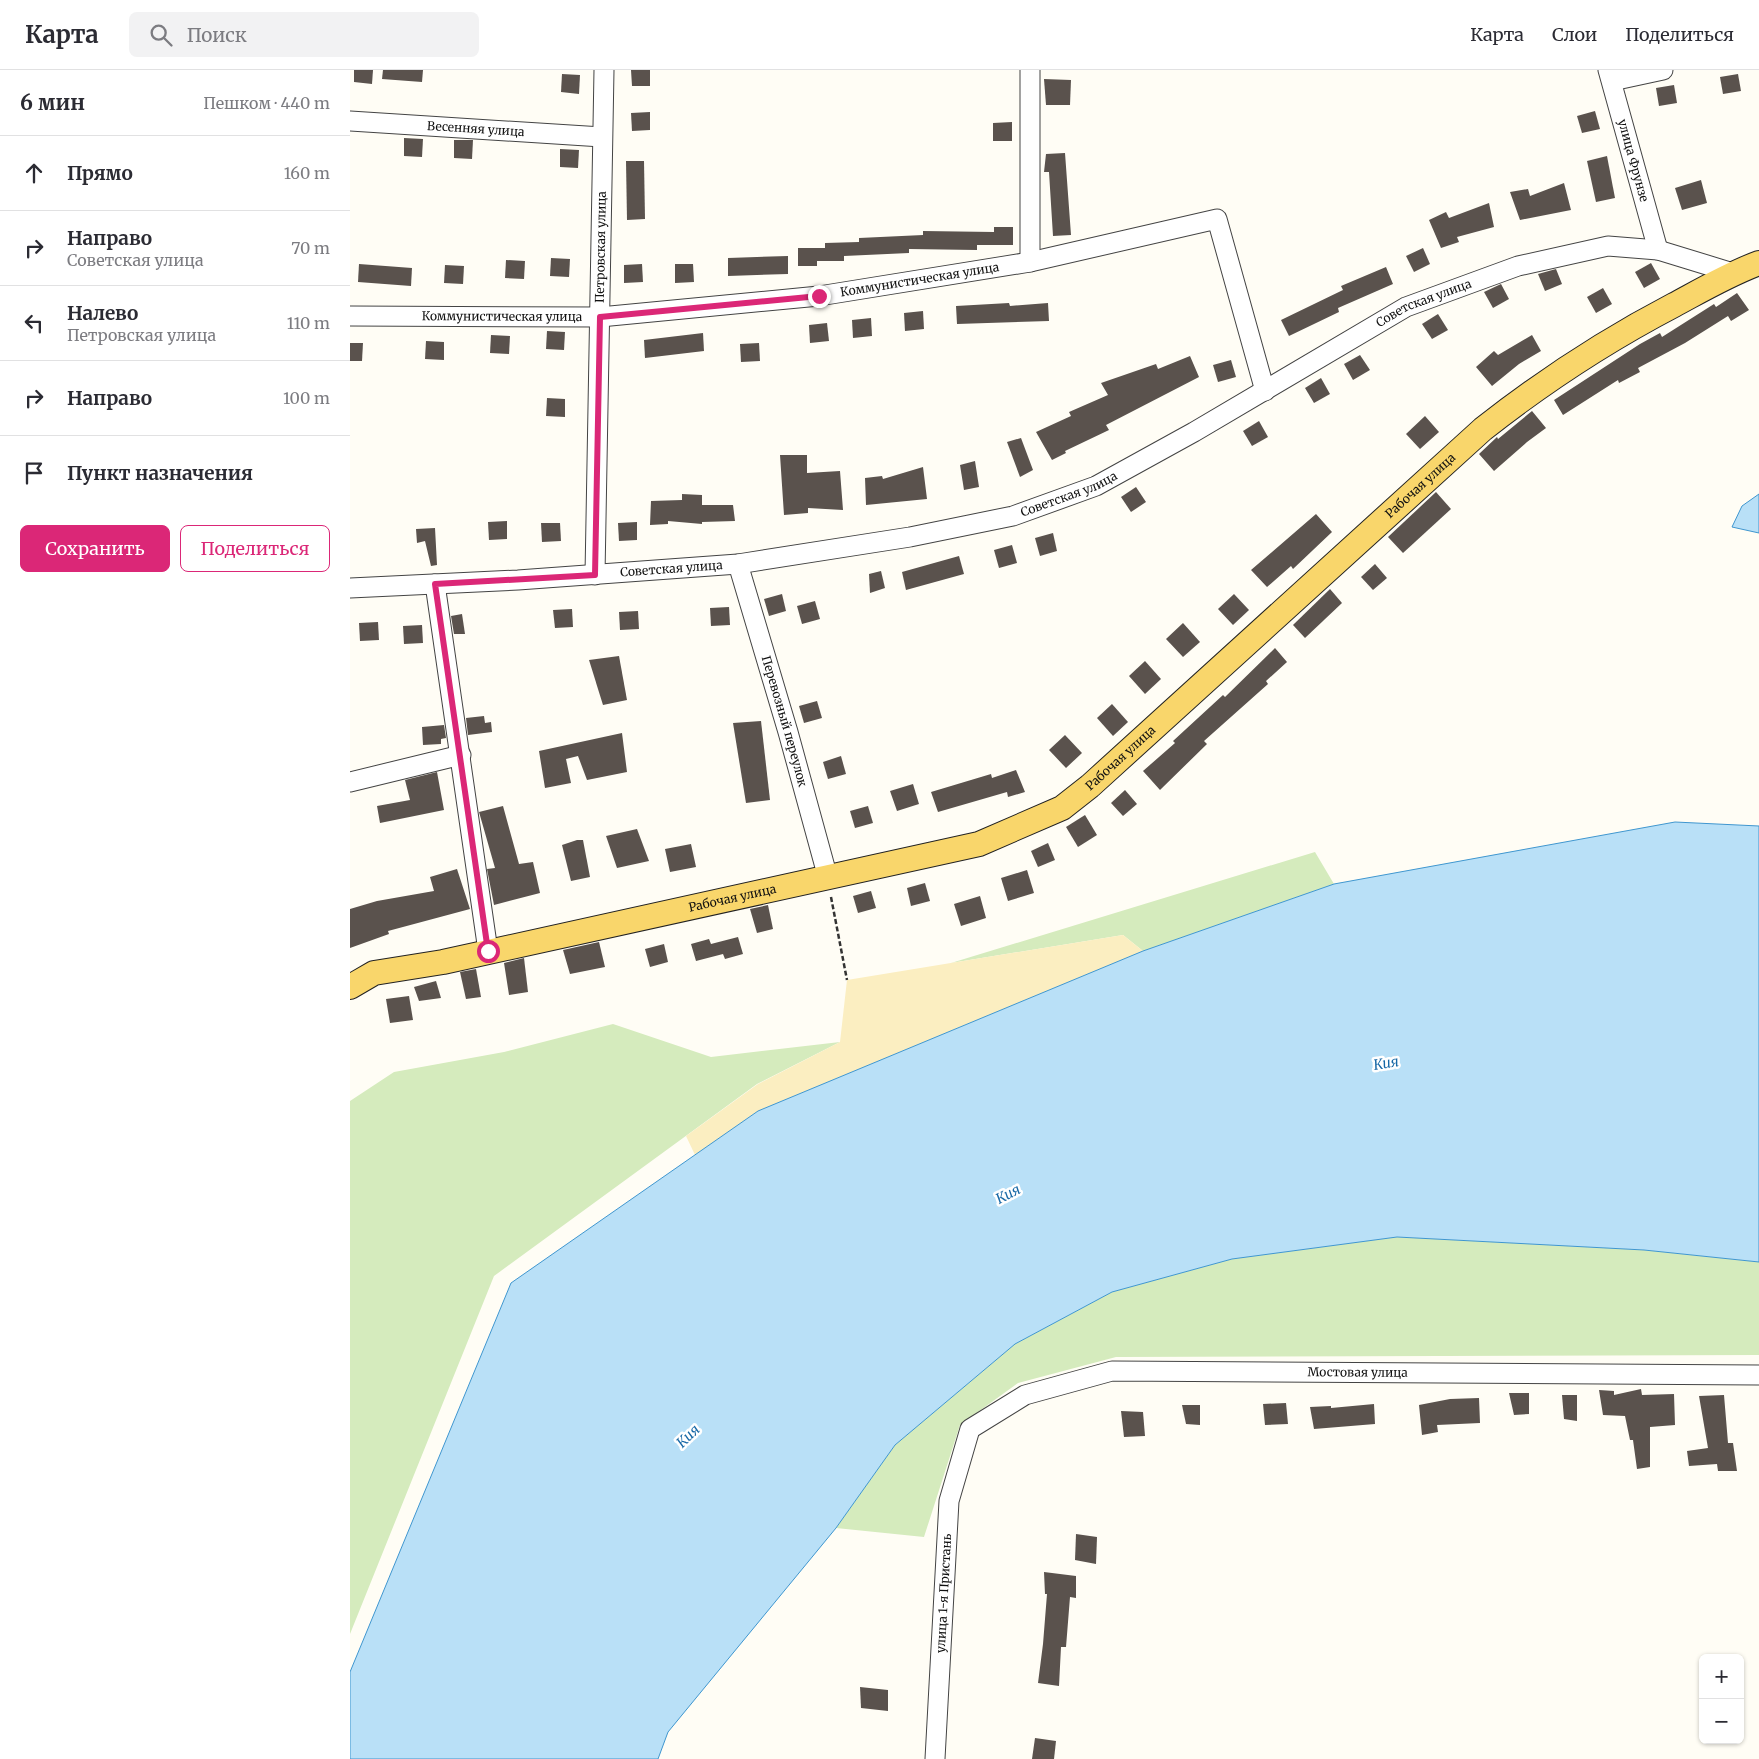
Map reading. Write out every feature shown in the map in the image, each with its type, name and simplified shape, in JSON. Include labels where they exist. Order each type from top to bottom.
[{"type":"main road","name":"Рабочая улица","points":[[350,987],[374,973],[443,962],[979,844],[1062,808],[1090,786],[1482,429],[1538,386],[1593,350],[1733,273],[1759,263]]},
{"type":"street","name":"Петровская улица","points":[[595,575],[604,70]]},
{"type":"street","points":[[1030,70],[1030,262]]},
{"type":"street","points":[[1610,76],[1664,70]]},
{"type":"street","name":"улица Фрунзе","points":[[1610,76],[1658,250]]},
{"type":"street","name":"Весенняя улица","points":[[350,121],[602,136]]},
{"type":"street","name":"Коммунистическая улица","points":[[350,316],[600,317],[819,296],[1030,262],[1218,220],[1265,390]]},
{"type":"street","name":"Советская улица","points":[[350,588],[595,575],[738,564],[910,537],[1013,516],[1096,486],[1406,307],[1518,266],[1608,246],[1658,250],[1733,273]]},
{"type":"street","name":"Перевозный переулок","points":[[738,564],[788,732],[828,878]]},
{"type":"street","points":[[435,584],[488,951]]},
{"type":"street","points":[[350,782],[461,754]]},
{"type":"street","name":"Мостовая улица","points":[[970,1429],[1025,1395],[1112,1371],[1759,1375]]},
{"type":"street","name":"улица 1-я Пристань","points":[[935,1759],[949,1501],[970,1429]]},
{"type":"path","points":[[828,878],[847,980]]},
{"type":"green space","points":[[1315,852],[1334,884],[1143,951],[1123,935],[951,963]]},
{"type":"green space","points":[[613,1024],[711,1057],[840,1042],[757,1084],[494,1276],[350,1634],[350,1101],[394,1072],[504,1052]]},
{"type":"green space","points":[[1397,1237],[1644,1250],[1759,1262],[1759,1355],[1116,1357],[1018,1383],[960,1425],[924,1537],[836,1528],[895,1445],[1015,1344],[1112,1292],[1232,1259]]},
{"type":"sand","points":[[1123,935],[1143,951],[758,1111],[695,1155],[686,1136],[758,1084],[840,1042],[847,980]]},
{"type":"water","points":[[1759,494],[1759,533],[1732,527],[1742,506]]},
{"type":"water","name":"Кия","points":[[1675,822],[1759,826],[1759,1262],[1644,1250],[1397,1237],[1232,1259],[1112,1292],[1015,1344],[895,1445],[836,1528],[668,1732],[658,1759],[350,1759],[350,1672],[511,1283],[758,1111],[1143,951],[1334,884]]},
{"type":"building","points":[[354,70],[373,70],[372,84],[354,82]]},
{"type":"building","points":[[383,70],[423,70],[422,82],[382,79]]},
{"type":"building","points":[[631,70],[650,70],[650,86],[632,86]]},
{"type":"building","points":[[562,74],[580,75],[579,94],[561,92]]},
{"type":"building","points":[[1738,74],[1741,91],[1723,94],[1720,77]]},
{"type":"building","points":[[1044,79],[1071,80],[1070,105],[1046,105]]},
{"type":"building","points":[[1674,85],[1677,103],[1659,106],[1656,88]]},
{"type":"building","points":[[1595,111],[1600,129],[1582,133],[1577,116]]},
{"type":"building","points":[[650,112],[650,130],[632,131],[631,113]]},
{"type":"building","points":[[1012,122],[1012,141],[993,141],[993,123]]},
{"type":"building","points":[[404,138],[423,139],[422,157],[404,156]]},
{"type":"building","points":[[454,140],[473,140],[472,159],[454,158]]},
{"type":"building","points":[[560,149],[579,150],[578,168],[560,167]]},
{"type":"building","points":[[1065,153],[1071,235],[1053,236],[1049,172],[1044,172],[1046,154]]},
{"type":"building","points":[[1607,156],[1615,198],[1596,202],[1587,161]]},
{"type":"building","points":[[626,161],[644,161],[645,219],[627,220]]},
{"type":"building","points":[[1701,180],[1707,203],[1682,210],[1675,188]]},
{"type":"building","points":[[1564,183],[1571,210],[1520,220],[1510,192],[1528,189],[1530,196]]},
{"type":"building","points":[[1489,203],[1494,227],[1457,237],[1459,242],[1441,248],[1429,220],[1446,212],[1449,218]]},
{"type":"building","points":[[994,227],[1013,227],[1013,245],[977,245],[977,250],[909,249],[909,253],[844,256],[844,261],[817,261],[817,266],[798,266],[798,248],[825,248],[825,243],[859,242],[859,238],[923,235],[923,231],[994,232]]},
{"type":"building","points":[[1423,248],[1430,264],[1414,272],[1406,256]]},
{"type":"building","points":[[788,256],[788,274],[728,276],[728,258]]},
{"type":"building","points":[[551,258],[570,259],[569,277],[550,276]]},
{"type":"building","points":[[506,260],[525,261],[524,279],[505,278]]},
{"type":"building","points":[[1651,263],[1660,279],[1644,288],[1635,272]]},
{"type":"building","points":[[359,264],[412,268],[411,286],[358,282]]},
{"type":"building","points":[[642,264],[643,282],[624,283],[624,265]]},
{"type":"building","points":[[675,264],[693,264],[694,282],[675,283]]},
{"type":"building","points":[[445,265],[464,266],[463,284],[444,283]]},
{"type":"building","points":[[1386,267],[1393,284],[1338,308],[1339,312],[1289,336],[1281,320],[1343,290],[1341,286]]},
{"type":"building","points":[[1556,269],[1562,284],[1545,291],[1538,274]]},
{"type":"building","points":[[1501,284],[1509,299],[1493,308],[1484,292]]},
{"type":"building","points":[[1603,288],[1612,304],[1596,313],[1587,297]]},
{"type":"building","points":[[1737,293],[1749,310],[1731,321],[1728,316],[1685,343],[1638,368],[1640,372],[1619,383],[1618,380],[1563,415],[1554,400],[1640,344],[1660,333],[1662,337],[1714,304],[1716,307]]},
{"type":"building","points":[[1009,303],[1010,306],[1048,303],[1049,321],[957,324],[956,306]]},
{"type":"building","points":[[923,311],[924,329],[905,331],[904,313]]},
{"type":"building","points":[[1438,314],[1448,330],[1432,339],[1422,324]]},
{"type":"building","points":[[871,318],[872,336],[853,338],[852,320]]},
{"type":"building","points":[[827,323],[829,341],[810,343],[809,325]]},
{"type":"building","points":[[547,331],[565,332],[564,350],[546,349]]},
{"type":"building","points":[[703,333],[704,351],[645,358],[644,340]]},
{"type":"building","points":[[491,335],[510,336],[509,354],[490,353]]},
{"type":"building","points":[[1532,335],[1541,351],[1519,364],[1492,386],[1476,367],[1494,351],[1498,355]]},
{"type":"building","points":[[426,341],[444,342],[444,360],[425,359]]},
{"type":"building","points":[[350,343],[363,343],[362,361],[350,361]]},
{"type":"building","points":[[759,343],[760,361],[741,362],[740,344]]},
{"type":"building","points":[[1360,355],[1370,370],[1353,380],[1344,364]]},
{"type":"building","points":[[1190,356],[1199,377],[1106,425],[1109,430],[1065,451],[1066,453],[1052,460],[1036,432],[1071,416],[1069,412],[1108,395],[1101,383],[1156,364],[1158,369]]},
{"type":"building","points":[[1231,360],[1236,377],[1218,382],[1213,365]]},
{"type":"building","points":[[1321,378],[1330,394],[1314,403],[1305,388]]},
{"type":"building","points":[[547,398],[565,399],[565,417],[546,416]]},
{"type":"building","points":[[1532,411],[1546,428],[1494,471],[1479,454],[1497,437],[1498,439]]},
{"type":"building","points":[[1425,416],[1439,432],[1420,449],[1406,434]]},
{"type":"building","points":[[1259,421],[1268,437],[1252,446],[1243,431]]},
{"type":"building","points":[[1021,438],[1033,470],[1020,477],[1007,442]]},
{"type":"building","points":[[780,455],[807,455],[807,473],[840,471],[843,510],[808,508],[808,513],[784,515]]},
{"type":"building","points":[[975,461],[979,487],[964,490],[960,465]]},
{"type":"building","points":[[923,467],[927,499],[866,505],[865,478],[882,476],[883,479]]},
{"type":"building","points":[[1136,487],[1146,502],[1131,512],[1121,497]]},
{"type":"building","points":[[1436,492],[1451,509],[1403,553],[1388,537]]},
{"type":"building","points":[[682,494],[702,495],[702,505],[733,505],[735,521],[702,522],[702,524],[668,521],[668,524],[650,525],[651,501],[682,500]]},
{"type":"building","points":[[1316,514],[1332,532],[1293,569],[1291,566],[1267,587],[1251,570]]},
{"type":"building","points":[[507,521],[507,539],[489,540],[488,522]]},
{"type":"building","points":[[637,522],[637,540],[619,541],[618,523]]},
{"type":"building","points":[[541,523],[560,523],[561,541],[542,542]]},
{"type":"building","points":[[435,528],[437,565],[431,566],[425,541],[417,543],[416,529]]},
{"type":"building","points":[[1053,533],[1057,551],[1040,556],[1035,538]]},
{"type":"building","points":[[1012,545],[1017,563],[999,568],[994,550]]},
{"type":"building","points":[[959,556],[964,574],[906,590],[902,572]]},
{"type":"building","points":[[1375,564],[1387,578],[1373,590],[1361,577]]},
{"type":"building","points":[[881,571],[885,588],[870,593],[869,574]]},
{"type":"building","points":[[1330,589],[1342,603],[1305,638],[1293,625]]},
{"type":"building","points":[[782,594],[786,611],[769,616],[764,599]]},
{"type":"building","points":[[1234,594],[1249,610],[1233,625],[1218,609]]},
{"type":"building","points":[[815,601],[820,619],[802,624],[797,606]]},
{"type":"building","points":[[729,607],[730,625],[711,626],[710,608]]},
{"type":"building","points":[[572,609],[573,627],[555,628],[553,610]]},
{"type":"building","points":[[638,611],[639,629],[620,630],[619,612]]},
{"type":"building","points":[[462,614],[465,634],[454,634],[451,616]]},
{"type":"building","points":[[378,622],[379,640],[360,641],[359,623]]},
{"type":"building","points":[[1183,623],[1200,642],[1183,657],[1166,639]]},
{"type":"building","points":[[422,625],[423,643],[404,644],[403,626]]},
{"type":"building","points":[[1275,648],[1287,662],[1266,681],[1268,684],[1204,741],[1207,744],[1160,790],[1143,771],[1175,743],[1173,741],[1223,695],[1225,697]]},
{"type":"building","points":[[619,656],[627,700],[603,705],[589,660]]},
{"type":"building","points":[[1145,661],[1161,679],[1145,694],[1129,676]]},
{"type":"building","points":[[817,701],[822,718],[804,723],[799,706]]},
{"type":"building","points":[[1112,704],[1128,722],[1113,736],[1097,718]]},
{"type":"building","points":[[484,716],[485,723],[491,722],[492,732],[468,735],[466,718]]},
{"type":"building","points":[[761,721],[770,800],[746,803],[733,723]]},
{"type":"building","points":[[444,725],[446,738],[441,739],[441,744],[423,745],[422,727]]},
{"type":"building","points":[[622,733],[627,772],[587,780],[578,756],[566,759],[571,783],[545,788],[539,751]]},
{"type":"building","points":[[1065,735],[1082,753],[1066,768],[1049,750]]},
{"type":"building","points":[[841,756],[846,774],[828,779],[823,762]]},
{"type":"building","points":[[1016,770],[1025,792],[1008,797],[1007,792],[938,812],[931,792],[991,774],[992,778]]},
{"type":"building","points":[[437,772],[444,810],[380,823],[377,806],[410,800],[405,780]]},
{"type":"building","points":[[913,784],[919,804],[897,811],[890,791]]},
{"type":"building","points":[[1125,790],[1137,804],[1123,816],[1111,803]]},
{"type":"building","points":[[503,806],[519,864],[533,862],[540,893],[494,905],[487,869],[495,868],[479,812]]},
{"type":"building","points":[[868,806],[873,823],[855,828],[850,811]]},
{"type":"building","points":[[1085,815],[1097,835],[1078,847],[1066,827]]},
{"type":"building","points":[[637,829],[649,861],[617,868],[606,836]]},
{"type":"building","points":[[583,840],[590,877],[571,881],[562,845]]},
{"type":"building","points":[[1048,843],[1055,860],[1038,867],[1031,851]]},
{"type":"building","points":[[691,844],[696,867],[670,872],[665,849]]},
{"type":"building","points":[[457,869],[470,909],[388,931],[389,934],[350,948],[350,909],[377,901],[434,891],[430,877]]},
{"type":"building","points":[[1027,870],[1034,893],[1008,901],[1001,878]]},
{"type":"building","points":[[925,883],[930,901],[911,906],[907,888]]},
{"type":"building","points":[[871,891],[876,908],[858,913],[853,896]]},
{"type":"building","points":[[980,896],[986,918],[961,926],[954,904]]},
{"type":"building","points":[[768,905],[773,929],[757,933],[750,909]]},
{"type":"building","points":[[738,937],[743,954],[725,959],[723,954],[696,961],[691,944],[709,939],[711,944]]},
{"type":"building","points":[[599,942],[605,967],[570,974],[563,950]]},
{"type":"building","points":[[664,944],[668,962],[650,967],[645,949]]},
{"type":"building","points":[[524,958],[528,992],[509,995],[504,963]]},
{"type":"building","points":[[476,969],[481,997],[466,999],[460,972]]},
{"type":"building","points":[[436,981],[441,998],[419,1001],[414,987]]},
{"type":"building","points":[[409,996],[413,1020],[390,1023],[386,999]]},
{"type":"building","points":[[1641,1389],[1642,1395],[1674,1394],[1675,1425],[1650,1427],[1650,1467],[1637,1469],[1633,1440],[1630,1440],[1625,1416],[1603,1415],[1599,1390],[1614,1391],[1614,1395]]},
{"type":"building","points":[[1509,1393],[1529,1393],[1529,1414],[1514,1415]]},
{"type":"building","points":[[1562,1395],[1577,1395],[1577,1421],[1564,1419]]},
{"type":"building","points":[[1724,1395],[1728,1443],[1733,1443],[1737,1471],[1718,1471],[1717,1464],[1689,1466],[1687,1451],[1708,1448],[1699,1396]]},
{"type":"building","points":[[1479,1398],[1480,1423],[1437,1425],[1438,1432],[1422,1435],[1419,1405],[1450,1399]]},
{"type":"building","points":[[1286,1403],[1288,1424],[1265,1425],[1263,1404]]},
{"type":"building","points":[[1374,1404],[1375,1424],[1314,1429],[1310,1407],[1331,1406],[1331,1408]]},
{"type":"building","points":[[1182,1405],[1200,1405],[1200,1425],[1186,1424]]},
{"type":"building","points":[[1121,1411],[1143,1412],[1145,1436],[1124,1437]]},
{"type":"building","points":[[1076,1534],[1097,1537],[1096,1564],[1075,1560]]},
{"type":"building","points":[[1044,1572],[1076,1576],[1076,1598],[1070,1597],[1066,1647],[1061,1647],[1059,1686],[1038,1683],[1047,1594],[1045,1594]]},
{"type":"building","points":[[860,1687],[888,1690],[888,1711],[861,1708]]},
{"type":"building","points":[[1035,1738],[1056,1741],[1054,1759],[1032,1759]]},
{"type":"route","points":[[488,951],[435,584],[595,575],[600,317],[819,296]]}]
